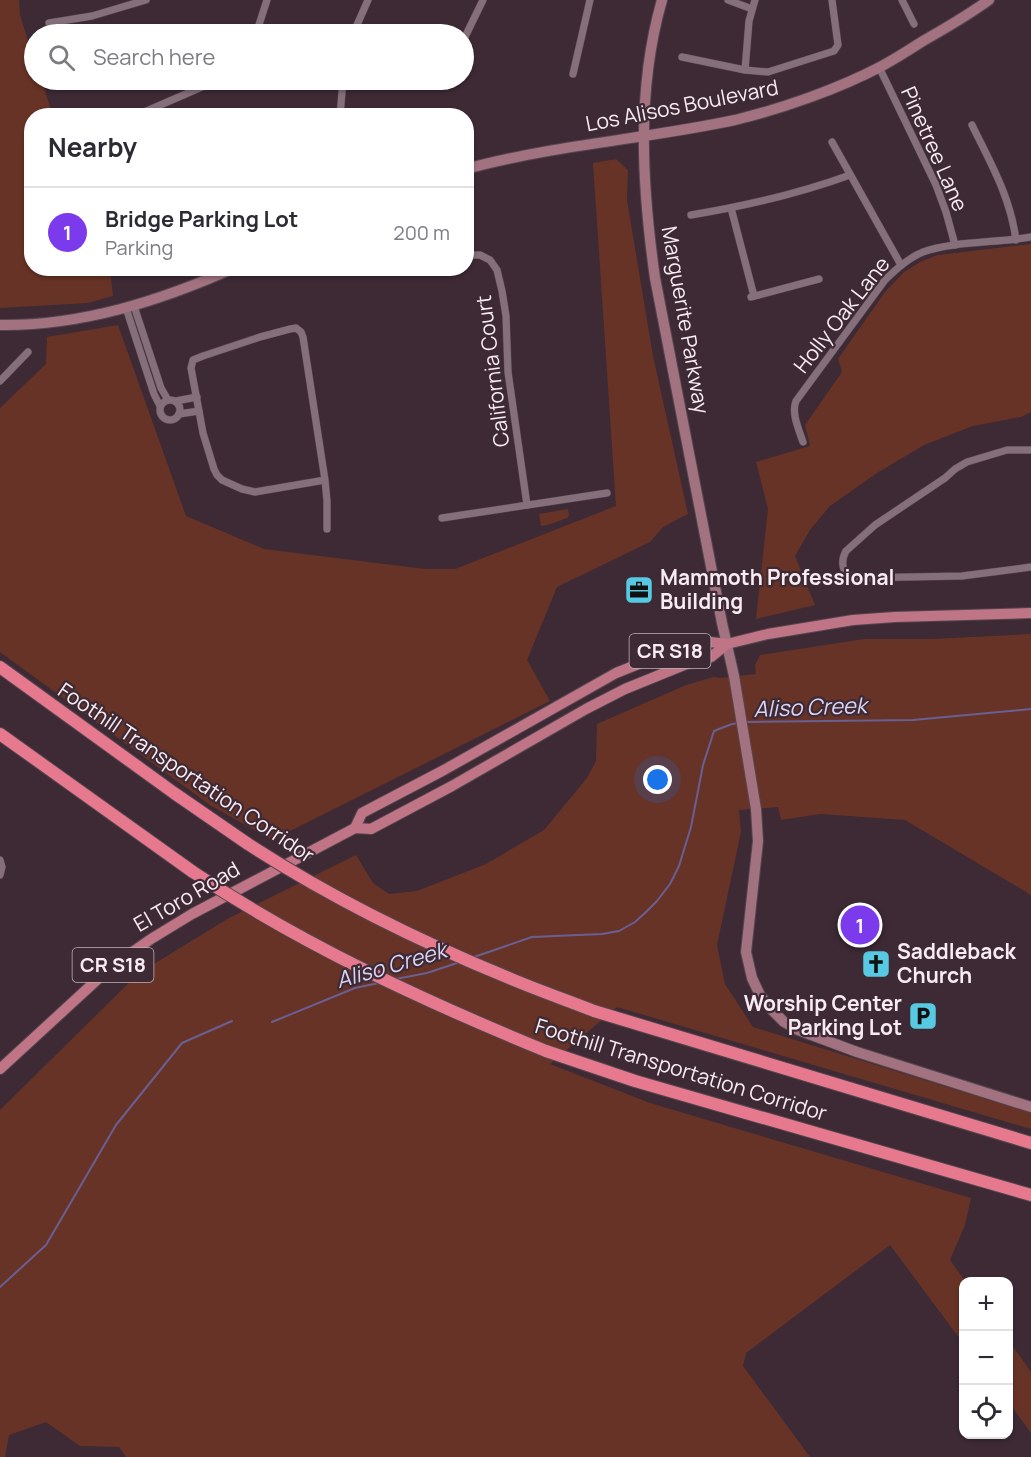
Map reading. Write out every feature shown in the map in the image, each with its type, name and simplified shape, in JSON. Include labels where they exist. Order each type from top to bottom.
[{"type":"highway","name":"Foothill Transportation Corridor","points":[[0,667],[248,844],[300,876],[442,949],[508,978],[594,1011],[1031,1143]]},
{"type":"highway","name":"Foothill Transportation Corridor","points":[[0,734],[193,872],[260,914],[395,985],[502,1033],[546,1051],[635,1081],[986,1181],[1031,1196]]},
{"type":"main road","name":"Marguerite Parkway","points":[[662,0],[645,99],[643,137],[648,233],[734,676],[756,809],[758,841],[746,952],[752,978],[760,995],[772,1010],[784,1022],[798,1030],[857,1052],[1031,1107]]},
{"type":"main road","name":"Los Alisos Boulevard","points":[[474,167],[532,154],[643,137],[736,119],[788,105],[879,67],[955,23],[989,0]]},
{"type":"main road","points":[[0,325],[27,325],[81,318],[130,307],[174,293],[215,276]]},
{"type":"main road","name":"El Toro Road","points":[[355,828],[362,813],[444,770],[616,673],[676,649],[702,641],[727,644],[768,634],[853,620],[1031,613]]},
{"type":"main road","name":"El Toro Road","points":[[0,1069],[111,967],[192,914],[355,828],[371,829],[625,689],[684,665],[711,657],[727,644]]},
{"type":"street","points":[[49,23],[92,16],[146,0]]},
{"type":"street","points":[[259,24],[267,0]]},
{"type":"street","points":[[357,24],[368,0]]},
{"type":"street","points":[[471,24],[483,0]]},
{"type":"street","points":[[573,74],[590,0]]},
{"type":"street","points":[[728,0],[752,9]]},
{"type":"street","points":[[745,70],[755,0]]},
{"type":"street","points":[[682,57],[745,70],[768,72],[834,51],[838,45],[832,0]]},
{"type":"street","points":[[902,0],[914,24]]},
{"type":"street","name":"Pinetree Lane","points":[[879,67],[936,185],[955,245]]},
{"type":"street","points":[[153,108],[195,90]]},
{"type":"street","points":[[341,108],[342,90]]},
{"type":"street","points":[[972,125],[1004,192],[1013,218],[1016,240]]},
{"type":"street","points":[[832,142],[901,265]]},
{"type":"street","points":[[691,215],[779,198],[850,175]]},
{"type":"street","points":[[731,208],[753,297],[819,279]]},
{"type":"street","name":"Holly Oak Lane","points":[[803,442],[794,411],[796,401],[885,280],[901,265],[923,252],[955,245],[1031,237]]},
{"type":"street","name":"California Court","points":[[474,255],[490,260],[496,270],[502,291],[506,316],[508,372],[527,505]]},
{"type":"street","points":[[130,307],[168,400]]},
{"type":"street","points":[[130,307],[154,394],[160,406],[160,413],[164,418],[174,419],[179,414],[199,411]]},
{"type":"street","points":[[325,480],[263,491],[249,491],[222,480],[214,469],[203,434],[191,365],[195,359],[260,337],[293,328],[298,330],[303,337],[325,480],[327,529]]},
{"type":"street","points":[[0,381],[28,352]]},
{"type":"street","points":[[160,406],[168,400],[176,402],[197,397]]},
{"type":"street","points":[[176,402],[180,407],[179,414]]},
{"type":"street","points":[[1031,450],[1006,450],[967,462],[875,525],[843,556],[845,572],[848,576],[855,578],[962,576],[1031,567]]},
{"type":"street","points":[[442,518],[607,493]]},
{"type":"street","points":[[0,875],[1,863]]},
{"type":"shaded area","points":[[0,0],[19,0],[24,28],[24,90],[44,90],[51,108],[24,108],[24,276],[111,276],[113,296],[88,303],[0,308]]},
{"type":"shaded area","points":[[616,159],[628,170],[627,200],[653,356],[688,514],[663,527],[650,542],[557,587],[527,660],[550,701],[272,840],[210,805],[0,652],[0,408],[46,364],[47,337],[118,325],[186,516],[264,549],[425,569],[455,569],[616,506],[593,163]]},
{"type":"shaded area","points":[[1031,244],[1031,412],[1021,417],[973,426],[924,445],[877,473],[830,506],[810,530],[795,556],[815,605],[756,619],[768,509],[756,462],[810,446],[805,425],[842,372],[838,359],[885,292],[904,272],[938,255]]},
{"type":"shaded area","points":[[568,509],[567,518],[541,526],[539,514]]},
{"type":"shaded area","points":[[1031,634],[1031,895],[905,820],[820,814],[781,820],[778,807],[739,810],[741,832],[717,945],[725,984],[753,1027],[1031,1113],[1031,1129],[617,1007],[550,1064],[650,1103],[971,1198],[965,1225],[950,1260],[962,1277],[959,1277],[959,1338],[890,1245],[746,1353],[743,1366],[810,1457],[126,1457],[119,1447],[80,1446],[46,1422],[9,1435],[5,1457],[0,1457],[0,1110],[139,973],[229,918],[356,855],[373,883],[389,894],[417,891],[486,864],[544,830],[587,778],[596,761],[597,724],[686,685],[714,677],[756,674],[755,665],[760,655],[864,639],[931,639]]},
{"type":"shaded area","points":[[1013,1347],[1031,1372],[1031,1433],[1013,1408]]},
{"type":"waterway","name":"Aliso Creek","points":[[745,722],[913,720],[1031,709]]},
{"type":"waterway","name":"Aliso Creek","points":[[474,957],[532,937],[602,934],[619,931],[635,922],[657,901],[670,884],[679,866],[691,827],[703,765],[714,731],[739,723]]},
{"type":"waterway","name":"Aliso Creek","points":[[396,979],[427,973],[460,962]]},
{"type":"waterway","name":"Aliso Creek","points":[[272,1022],[355,988],[379,983]]},
{"type":"waterway","name":"Aliso Creek","points":[[0,1287],[46,1245],[116,1125],[182,1043],[232,1021]]},
{"type":"place","name":"Mammoth Professional Building","points":[[639,590]]},
{"type":"place","name":"Bridge Parking Lot","points":[[860,925]]},
{"type":"place","name":"Saddleback Church","points":[[876,964]]},
{"type":"place","name":"Worship Center Parking Lot","points":[[923,1016]]}]
